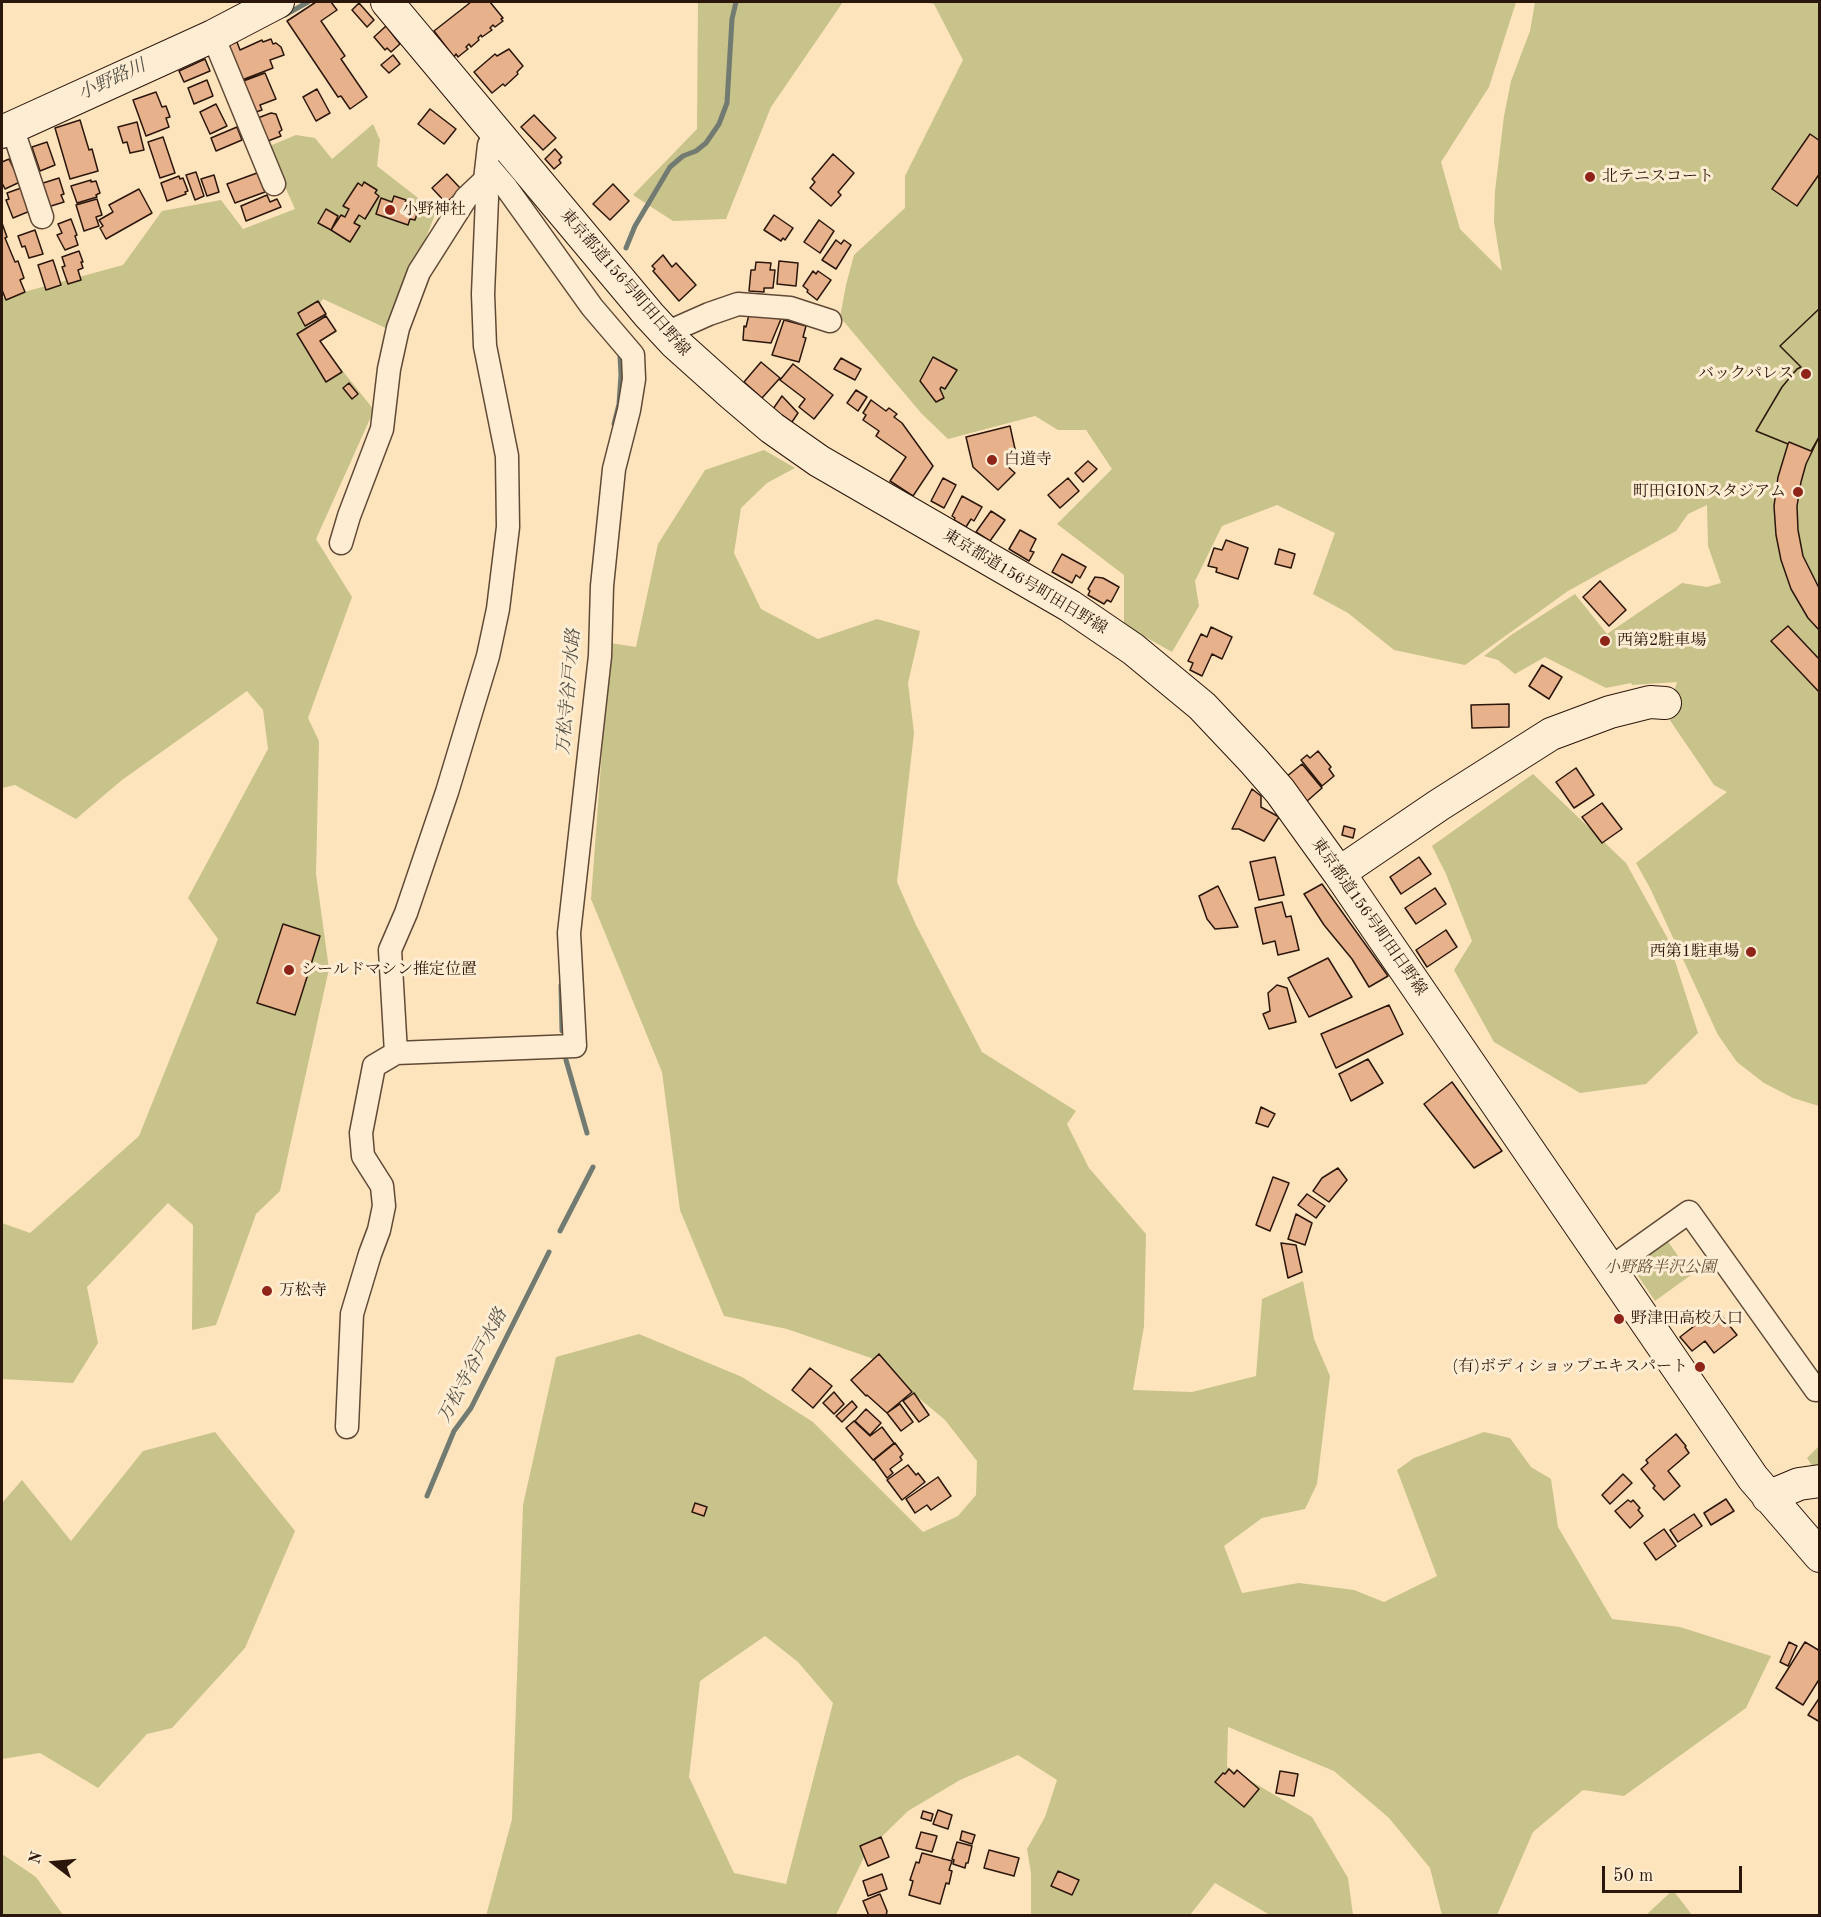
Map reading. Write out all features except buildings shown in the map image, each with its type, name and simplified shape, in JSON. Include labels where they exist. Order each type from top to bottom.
[{"type":"main road","points":[[7,129],[213,36],[278,2]]},
{"type":"main road","name":"東京都道156号町田日野線","points":[[387,2],[666,333],[756,415],[819,461],[1070,606],[1149,662],[1202,706],[1253,760],[1280,791],[1339,873],[1746,1469],[1820,1556]]},
{"type":"main road","points":[[1339,873],[1439,805],[1551,734],[1610,712],[1650,702],[1665,703]]},
{"type":"main road","points":[[1768,1497],[1799,1484],[1820,1481]]},
{"type":"street","points":[[213,36],[274,184]]},
{"type":"street","points":[[7,129],[42,217]]},
{"type":"street","points":[[396,1053],[390,950],[406,913],[447,792],[488,656],[498,609],[508,527],[507,456],[485,346],[483,294],[486,173],[489,145],[495,132]]},
{"type":"street","points":[[340,543],[348,516],[382,429],[389,369],[398,328],[419,272],[466,198],[486,173]]},
{"type":"street","points":[[347,1427],[352,1314],[379,1230],[384,1206],[382,1186],[363,1156],[361,1133],[374,1066],[396,1053],[574,1046],[569,933],[600,656],[602,586],[614,469],[629,410],[634,379],[633,355],[592,307],[506,187],[486,173]]},
{"type":"street","points":[[666,333],[738,304],[790,308],[830,321]]},
{"type":"street","points":[[1609,1269],[1689,1212],[1724,1250],[1804,1363],[1816,1390]]},
{"type":"green space","points":[[698,2],[843,2],[771,107],[726,219],[673,221],[633,195],[697,129]]},
{"type":"green space","points":[[925,2],[1516,2],[1489,87],[1441,162],[1460,229],[1502,271],[1494,222],[1495,191],[1504,116],[1511,81],[1530,31],[1535,2],[1819,2],[1819,1106],[1793,1098],[1764,1083],[1737,1062],[1718,1035],[1650,888],[1636,863],[1727,792],[1714,785],[1667,716],[1677,682],[1632,685],[1631,683],[1606,688],[1545,657],[1515,674],[1498,660],[1484,656],[1511,635],[1575,594],[1607,634],[1682,583],[1707,587],[1721,583],[1708,546],[1707,505],[1688,514],[1676,531],[1568,591],[1465,665],[1394,650],[1348,613],[1313,594],[1335,533],[1277,505],[1222,526],[1195,581],[1199,606],[1172,652],[1124,625],[1124,575],[1057,524],[1112,469],[1086,430],[1058,430],[1035,416],[948,439],[921,413],[840,317],[854,255],[905,208],[905,176],[963,60],[934,4]]},
{"type":"green space","points":[[373,124],[380,140],[377,166],[436,212],[390,330],[323,299],[305,324],[374,410],[316,539],[352,597],[308,718],[319,741],[316,874],[329,969],[280,1191],[256,1214],[216,1325],[192,1330],[193,1225],[168,1203],[87,1287],[98,1343],[73,1383],[2,1379],[2,1223],[30,1233],[139,1136],[218,939],[188,898],[268,749],[263,710],[247,691],[122,780],[76,819],[15,785],[2,788],[2,298],[123,265],[162,211],[221,200],[243,229],[295,209],[267,147],[296,135],[315,138],[332,159]]},
{"type":"green space","points":[[764,450],[795,468],[767,483],[741,508],[734,553],[761,609],[818,639],[877,619],[920,631],[908,683],[914,733],[897,882],[916,925],[982,1052],[1076,1111],[1067,1124],[1089,1168],[1146,1234],[1144,1326],[1133,1390],[1192,1392],[1256,1376],[1262,1299],[1303,1281],[1314,1339],[1330,1376],[1317,1484],[1305,1509],[1262,1518],[1224,1546],[1242,1593],[1299,1583],[1354,1590],[1384,1602],[1437,1576],[1397,1470],[1414,1458],[1484,1432],[1510,1438],[1531,1467],[1551,1479],[1558,1527],[1612,1619],[1680,1627],[1771,1656],[1746,1708],[1624,1796],[1583,1790],[1533,1832],[1497,1915],[1442,1915],[1430,1868],[1389,1818],[1334,1771],[1228,1727],[1227,1767],[1312,1817],[1348,1878],[1353,1915],[1270,1915],[1215,1883],[1190,1915],[1031,1915],[1031,1873],[1027,1849],[1045,1817],[1057,1780],[1018,1755],[960,1780],[908,1811],[867,1851],[836,1915],[486,1916],[512,1819],[523,1505],[556,1357],[639,1334],[742,1377],[813,1422],[923,1532],[958,1516],[976,1495],[977,1461],[945,1420],[871,1358],[787,1329],[724,1316],[680,1210],[662,1072],[591,899],[610,643],[636,647],[658,544],[705,470]],"holes":[[[765,1636],[798,1662],[833,1703],[786,1884],[734,1873],[689,1777],[700,1681]]]},
{"type":"green space","points":[[1533,774],[1626,863],[1668,939],[1698,1033],[1646,1084],[1580,1093],[1494,1042],[1454,970],[1472,941],[1446,874],[1432,846]]},
{"type":"green space","name":"小野路半沢公園","points":[[1665,1237],[1691,1275],[1655,1301],[1634,1270],[1630,1269],[1630,1262]]},
{"type":"green space","points":[[215,1432],[295,1531],[245,1648],[172,1728],[147,1734],[98,1788],[40,1753],[2,1759],[2,1503],[22,1480],[71,1541],[143,1451]]},
{"type":"green space","points":[[1819,1446],[1819,1476],[1807,1458]]},
{"type":"green space","points":[[2,1854],[36,1877],[63,1915],[2,1915]]},
{"type":"green space","points":[[1673,1890],[1692,1915],[1646,1915]]},
{"type":"waterway","name":"小野路川","points":[[285,15],[308,2]]},
{"type":"waterway","name":"万松寺谷戸水路","points":[[626,248],[635,226],[670,167],[683,156],[696,151],[706,143],[719,124],[727,103],[732,19],[736,2]]},
{"type":"waterway","name":"万松寺谷戸水路","points":[[614,424],[619,404],[620,356]]},
{"type":"waterway","name":"万松寺谷戸水路","points":[[561,985],[562,1031]]},
{"type":"waterway","name":"万松寺谷戸水路","points":[[566,1060],[587,1133]]},
{"type":"waterway","name":"万松寺谷戸水路","points":[[560,1231],[593,1167]]},
{"type":"waterway","name":"万松寺谷戸水路","points":[[427,1496],[454,1431],[471,1408],[549,1252]]},
{"type":"place","name":"北テニスコート","points":[[1590,177]]},
{"type":"place","name":"小野神社","points":[[390,210]]},
{"type":"place","name":"バックパレス","points":[[1806,374]]},
{"type":"place","name":"白道寺","points":[[992,460]]},
{"type":"place","name":"町田GIONスタジアム","points":[[1798,492]]},
{"type":"place","name":"西第2駐車場","points":[[1605,641]]},
{"type":"place","name":"西第1駐車場","points":[[1751,952]]},
{"type":"place","name":"シールドマシン推定位置","points":[[289,970]]},
{"type":"place","name":"万松寺","points":[[267,1291]]},
{"type":"place","name":"野津田高校入口","points":[[1619,1319]]},
{"type":"place","name":"(有)ボディショップエキスパート","points":[[1700,1367]]}]
